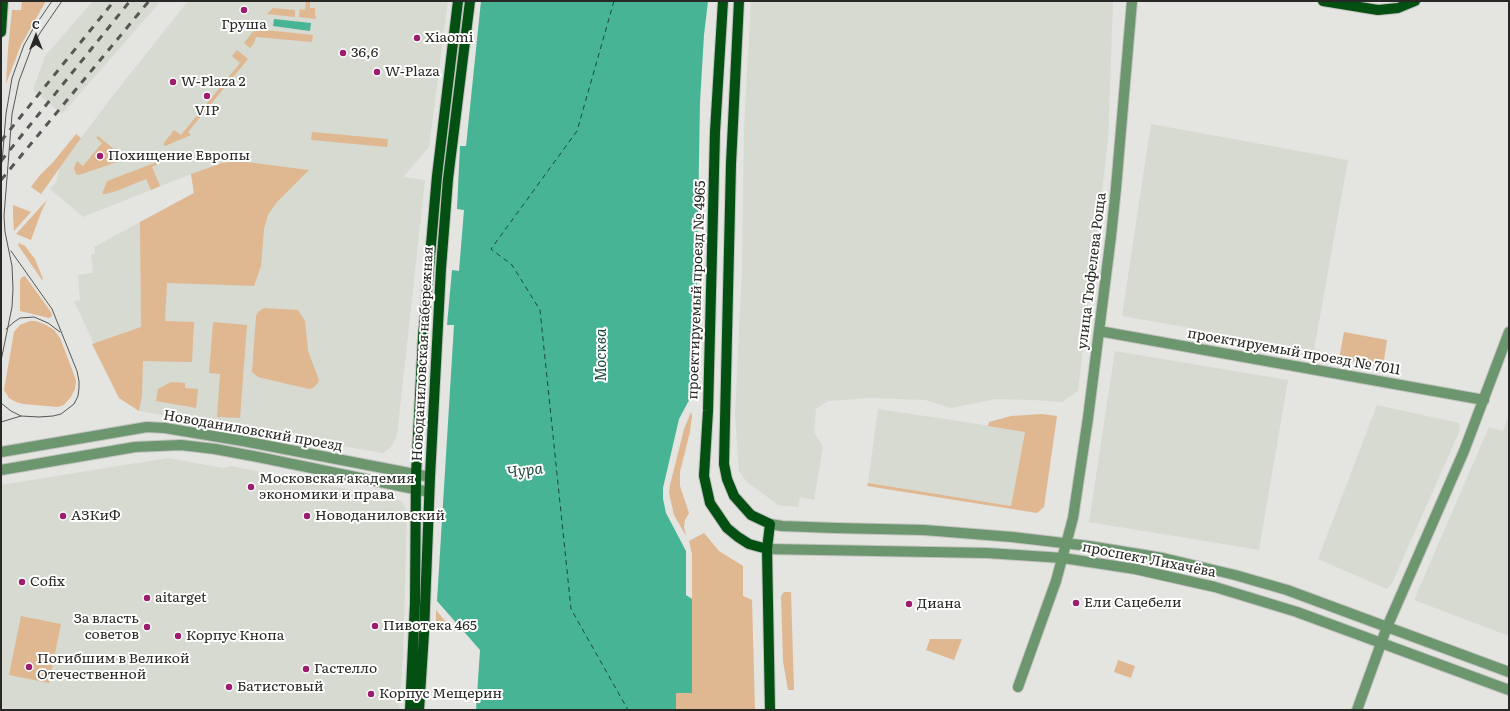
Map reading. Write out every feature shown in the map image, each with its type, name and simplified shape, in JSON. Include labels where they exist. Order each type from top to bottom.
[{"type":"main road","points":[[1,32],[3,1]]},
{"type":"main road","name":"Новоданиловская набережная","points":[[410,710],[415,603],[416,475],[423,337],[437,176],[458,1]]},
{"type":"main road","name":"Новоданиловская набережная","points":[[419,710],[441,268],[448,179],[470,1]]},
{"type":"main road","name":"проектируемый проезд № 4965","points":[[723,1],[716,124],[708,411],[704,476],[706,491],[710,503],[726,528],[749,544],[767,549]]},
{"type":"main road","points":[[739,1],[731,164],[724,464],[727,480],[734,496],[751,515],[770,524],[767,549],[770,710]]},
{"type":"main road","points":[[1323,1],[1378,10],[1398,8],[1415,1]]},
{"type":"street","name":"улица Тюфелева Роща","points":[[1018,686],[1056,581],[1074,518],[1116,188],[1132,1]]},
{"type":"street","name":"проектируемый проезд № 7011","points":[[1099,331],[1484,400]]},
{"type":"street","points":[[1356,710],[1387,627],[1464,450],[1509,332]]},
{"type":"street","name":"Новоданиловский проезд","points":[[1,452],[147,427],[177,430],[231,439],[430,477]]},
{"type":"street","name":"Новоданиловский проезд","points":[[1,470],[135,447],[181,445],[215,449],[258,457],[429,492]]},
{"type":"street","name":"проспект Лихачёва","points":[[770,524],[782,526],[924,530],[1067,543],[1163,558],[1235,575],[1306,596],[1509,672]]},
{"type":"street","name":"проспект Лихачёва","points":[[767,549],[999,553],[1063,558],[1135,570],[1215,587],[1297,612],[1509,690]]},
{"type":"shaded area","points":[[22,1],[46,1],[21,45],[6,84],[12,10],[21,10]]},
{"type":"shaded area","points":[[93,1],[161,1],[62,114],[33,90],[45,56]]},
{"type":"shaded area","points":[[188,1],[448,1],[429,147],[403,177],[425,180],[397,436],[391,447],[383,453],[139,411],[119,398],[74,301],[80,300],[78,275],[93,273],[91,254],[95,254],[94,247],[194,193],[191,174],[83,217],[50,189],[56,183],[60,166],[111,98]]},
{"type":"shaded area","points":[[306,1],[310,1],[310,8],[315,8],[316,19],[299,17],[300,9],[305,10]]},
{"type":"shaded area","points":[[751,1],[1113,1],[1108,141],[1078,391],[1062,402],[996,399],[951,408],[925,400],[871,398],[828,401],[816,409],[814,432],[823,447],[814,500],[800,497],[798,507],[778,505],[747,482],[739,471],[735,414],[742,270],[744,128]]},
{"type":"shaded area","points":[[273,8],[295,10],[295,17],[267,14]]},
{"type":"shaded area","points":[[255,29],[313,35],[312,42],[256,37],[250,48],[244,43]]},
{"type":"shaded area","points":[[237,50],[248,59],[188,132],[191,135],[165,146],[163,144],[174,130],[181,135],[240,63],[232,56]]},
{"type":"shaded area","points":[[1151,124],[1348,160],[1314,350],[1122,316]]},
{"type":"shaded area","points":[[312,132],[388,139],[387,147],[311,140]]},
{"type":"shaded area","points":[[76,134],[81,138],[41,194],[31,187],[40,175],[54,161]]},
{"type":"shaded area","points":[[98,136],[126,159],[79,175],[76,174],[74,168],[77,161],[83,166],[102,143],[96,138]]},
{"type":"shaded area","points":[[239,161],[309,170],[276,203],[268,215],[264,229],[261,266],[254,286],[167,283],[165,321],[194,322],[192,362],[143,361],[142,396],[139,411],[119,398],[92,344],[141,327],[140,222],[194,193],[191,174],[222,163]]},
{"type":"shaded area","points":[[157,162],[158,164],[152,167],[160,186],[151,190],[146,179],[119,190],[102,194],[107,181]]},
{"type":"shaded area","points":[[47,200],[31,240],[16,234]]},
{"type":"shaded area","points":[[13,205],[31,212],[14,231],[13,216]]},
{"type":"shaded area","points":[[19,243],[25,246],[35,259],[43,279],[42,280],[18,245]]},
{"type":"shaded area","points":[[25,276],[51,312],[52,316],[49,318],[20,311],[20,280]]},
{"type":"shaded area","points":[[264,308],[298,310],[305,321],[308,351],[319,380],[313,388],[309,389],[258,377],[252,372],[256,316],[258,312]]},
{"type":"shaded area","points":[[30,321],[36,321],[46,325],[54,330],[60,338],[76,381],[75,389],[71,397],[64,405],[58,407],[23,404],[9,398],[4,390],[14,332],[20,325]]},
{"type":"shaded area","points":[[213,322],[247,325],[240,418],[217,417],[220,374],[209,373]]},
{"type":"shaded area","points":[[1344,332],[1387,340],[1383,367],[1339,359]]},
{"type":"shaded area","points":[[1115,351],[1288,380],[1259,550],[1089,522]]},
{"type":"shaded area","points":[[171,382],[185,383],[185,388],[198,389],[196,408],[156,401],[158,389]]},
{"type":"shaded area","points":[[1377,405],[1459,423],[1460,429],[1392,583],[1387,589],[1318,559]]},
{"type":"shaded area","points":[[878,409],[1025,431],[1011,506],[868,483]]},
{"type":"shaded area","points":[[691,412],[690,432],[680,472],[680,486],[689,513],[685,520],[684,527],[686,536],[674,515],[669,493],[684,429]]},
{"type":"shaded area","points":[[1042,414],[1057,416],[1044,507],[1037,513],[867,486],[868,483],[1011,506],[1025,432],[988,426],[989,422],[1011,416]]},
{"type":"shaded area","points":[[1509,414],[1509,636],[1414,600],[1489,427],[1503,431]]},
{"type":"shaded area","points":[[168,458],[223,468],[231,466],[397,499],[403,503],[407,511],[403,657],[399,710],[1,709],[1,485]]},
{"type":"shaded area","points":[[704,533],[719,551],[743,566],[743,596],[752,600],[755,710],[676,710],[676,693],[692,693],[692,554],[689,541]]},
{"type":"shaded area","points":[[784,592],[791,592],[794,690],[788,690],[783,661],[781,596]]},
{"type":"shaded area","points":[[436,610],[451,628],[450,631],[436,629]]},
{"type":"shaded area","points":[[21,616],[61,624],[49,683],[9,675]]},
{"type":"shaded area","points":[[930,639],[962,639],[954,660],[926,650]]},
{"type":"shaded area","points":[[1118,660],[1135,666],[1131,678],[1114,672]]},
{"type":"water","points":[[481,1],[708,1],[704,35],[700,102],[695,389],[679,419],[663,488],[663,499],[666,513],[686,551],[686,595],[692,599],[692,693],[676,693],[676,710],[476,710],[480,650],[437,601],[454,325],[447,325],[452,270],[459,271],[464,210],[457,209],[460,146],[466,146]]},
{"type":"water","points":[[274,19],[311,23],[310,31],[273,26]]},
{"type":"ferry route","points":[[614,1],[577,131],[491,249],[512,265],[540,310],[571,609],[628,710]]},
{"type":"tram line","points":[[2,162],[6,114],[12,78],[24,45],[52,1]]},
{"type":"tram line","points":[[1,361],[12,307],[13,289],[12,266],[5,232],[4,216],[12,114],[19,81],[31,49],[62,1]]},
{"type":"tram line","points":[[1,422],[21,416],[39,417],[61,414],[74,404],[78,396],[79,388],[77,371],[52,309],[11,251]]},
{"type":"tram line","points":[[6,329],[20,318],[34,317],[48,323],[60,332]]},
{"type":"tram line","points":[[1,403],[11,411],[21,416]]},
{"type":"railway","points":[[1,141],[114,1]]},
{"type":"railway","points":[[1,161],[130,1]]},
{"type":"railway","points":[[1,180],[149,1]]},
{"type":"place","name":"Груша","points":[[244,10]]},
{"type":"place","name":"Xiaomi","points":[[417,38]]},
{"type":"place","name":"36,6","points":[[343,53]]},
{"type":"place","name":"W-Plaza","points":[[377,72]]},
{"type":"place","name":"W-Plaza 2","points":[[173,82]]},
{"type":"place","name":"VIP","points":[[207,96]]},
{"type":"place","name":"Похищение Европы","points":[[100,156]]},
{"type":"place","name":"Московская академия экономики и права","points":[[251,487]]},
{"type":"place","name":"АЗКиФ","points":[[63,516]]},
{"type":"place","name":"Новоданиловский","points":[[307,516]]},
{"type":"place","name":"Cofix","points":[[22,582]]},
{"type":"place","name":"aitarget","points":[[147,598]]},
{"type":"place","name":"Ели Сацебели","points":[[1076,603]]},
{"type":"place","name":"Диана","points":[[909,604]]},
{"type":"place","name":"Пивотека 465","points":[[375,626]]},
{"type":"place","name":"За власть советов","points":[[147,627]]},
{"type":"place","name":"Корпус Кнопа","points":[[178,636]]},
{"type":"place","name":"Погибшим в Великой Отечественной","points":[[29,667]]},
{"type":"place","name":"Гастелло","points":[[306,669]]},
{"type":"place","name":"Батистовый","points":[[229,687]]},
{"type":"place","name":"Корпус Мещерин","points":[[371,694]]},
{"type":"water label","name":"Москва","points":[[602,355]]},
{"type":"water label","name":"Чура","points":[[525,471]]}]
